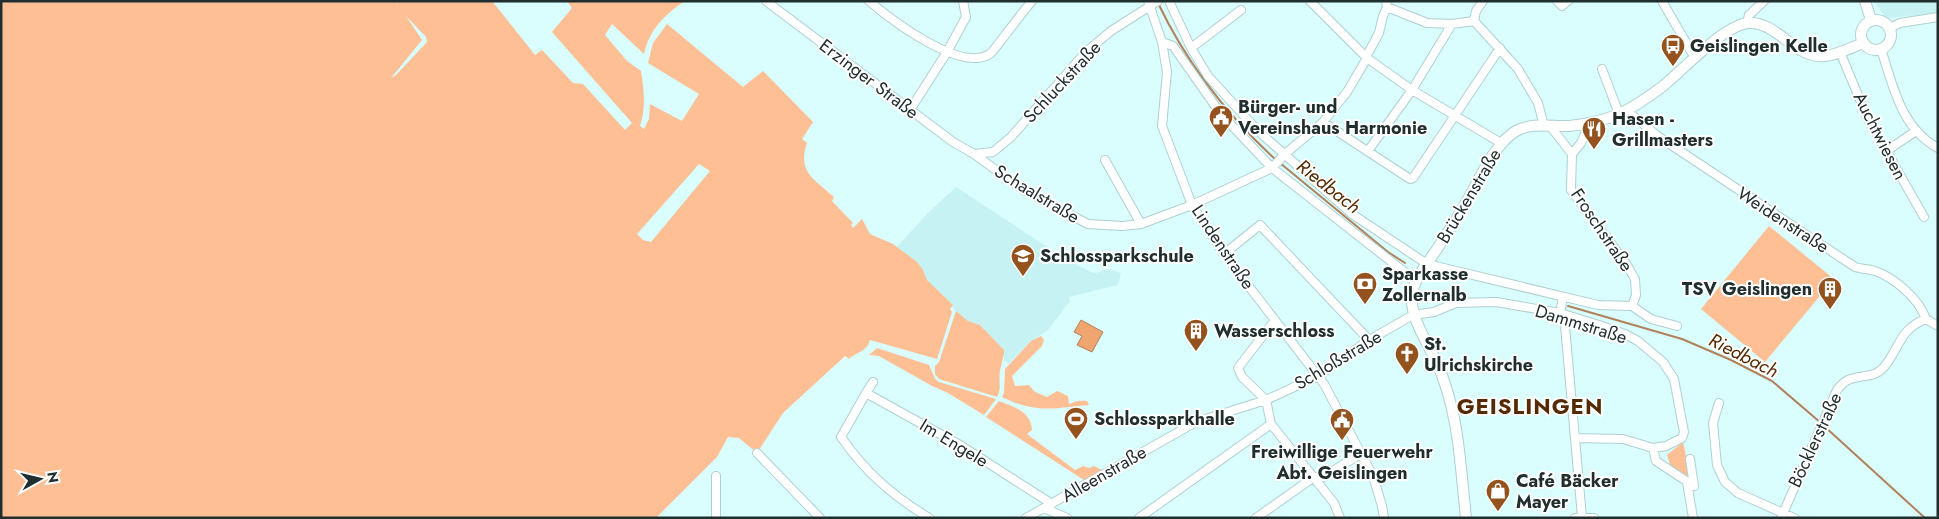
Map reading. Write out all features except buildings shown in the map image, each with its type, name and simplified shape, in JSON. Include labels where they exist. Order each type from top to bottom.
[{"type":"main road","points":[[1865,1],[1871,20]]},
{"type":"main road","points":[[1871,20],[1884,22],[1890,28],[1891,38],[1889,43],[1881,49],[1872,49],[1864,44],[1861,35],[1862,30],[1871,20]]},
{"type":"main road","name":"Brückenstraße","points":[[1413,315],[1412,297],[1416,281],[1455,222],[1501,143],[1516,131],[1530,126],[1590,123],[1623,112],[1662,87],[1735,27],[1747,23]]},
{"type":"main road","points":[[1747,23],[1762,24],[1802,52],[1813,55],[1825,56],[1864,44]]},
{"type":"main road","points":[[1413,315],[1446,383],[1451,401],[1466,518]]},
{"type":"street","name":"Erzinger Straße","points":[[766,1],[953,142],[974,154]]},
{"type":"street","points":[[868,1],[895,23],[947,52],[976,59],[990,54],[1032,1]]},
{"type":"street","points":[[910,110],[947,52],[966,17],[963,1]]},
{"type":"street","points":[[1169,1],[1191,48],[1227,110],[1257,130],[1278,162],[1427,264],[1598,305],[1632,306],[1651,320],[1677,326]]},
{"type":"street","points":[[1310,1],[1366,57],[1412,90],[1501,143]]},
{"type":"street","points":[[1474,21],[1476,12],[1483,1]]},
{"type":"street","points":[[1662,1],[1695,58]]},
{"type":"street","name":"Brückenstraße","points":[[1747,23],[1749,15],[1764,1]]},
{"type":"street","name":"Lindenstraße","points":[[1153,3],[1167,72],[1162,126],[1192,205],[1224,254],[1324,384],[1373,476],[1384,518]]},
{"type":"street","name":"Schluckstraße","points":[[974,154],[993,152],[1012,137],[1086,52],[1111,31],[1153,3]]},
{"type":"street","points":[[1387,4],[1428,23],[1452,24],[1474,21]]},
{"type":"street","name":"Schaalstraße","points":[[974,154],[1022,189],[1088,224],[1122,226],[1141,224],[1192,205],[1278,162],[1323,122],[1348,92],[1379,33],[1387,4]]},
{"type":"street","points":[[1191,48],[1241,10]]},
{"type":"street","points":[[1890,28],[1900,23],[1938,17]]},
{"type":"street","points":[[1474,21],[1518,68],[1538,103],[1547,126],[1572,154],[1581,143],[1590,123]]},
{"type":"street","points":[[1368,151],[1412,90],[1452,24]]},
{"type":"street","points":[[1162,42],[1173,46],[1227,110],[1278,162],[1416,281]]},
{"type":"street","points":[[1323,122],[1410,179],[1413,178],[1500,48]]},
{"type":"street","points":[[1881,49],[1905,116],[1916,131],[1938,148]]},
{"type":"street","name":"Auchtwiesen","points":[[1840,52],[1868,119],[1885,152],[1924,217]]},
{"type":"street","points":[[1602,69],[1623,112]]},
{"type":"street","name":"Weidenstraße","points":[[1623,112],[1855,268],[1876,272],[1900,286],[1923,309],[1926,319],[1938,326]]},
{"type":"street","points":[[1885,152],[1916,131]]},
{"type":"street","name":"Froschstraße","points":[[1572,154],[1571,190],[1625,262],[1635,279],[1636,296],[1632,306]]},
{"type":"street","points":[[1105,160],[1141,224]]},
{"type":"street","points":[[1224,254],[1260,225],[1369,340]]},
{"type":"street","points":[[1563,297],[1560,313],[1565,326],[1575,438],[1579,517],[1594,518]]},
{"type":"street","name":"Dammstraße","points":[[1413,315],[1434,312],[1456,304],[1496,302],[1560,313],[1625,334],[1638,341],[1663,362],[1674,379],[1684,432],[1682,438],[1666,446],[1653,448]]},
{"type":"street","name":"Schloßstraße","points":[[1266,400],[1318,376],[1369,340],[1413,315]]},
{"type":"street","name":"Böcklerstraße","points":[[1782,515],[1837,390],[1846,380],[1871,376],[1883,369],[1909,328],[1926,319]]},
{"type":"street","points":[[1275,320],[1238,368],[1242,377],[1266,400],[1271,424],[1334,503],[1340,518]]},
{"type":"street","points":[[873,382],[841,437],[857,460],[877,480],[930,518]]},
{"type":"street","name":"Im Engele","points":[[866,392],[960,445],[1052,504]]},
{"type":"street","name":"Alleenstraße","points":[[1026,518],[1196,422],[1266,400]]},
{"type":"street","points":[[1719,403],[1713,423],[1717,465],[1725,482],[1738,493],[1782,515],[1794,518]]},
{"type":"street","points":[[1139,518],[1271,424]]},
{"type":"street","points":[[1575,438],[1623,439],[1653,448],[1656,461],[1691,484]]},
{"type":"street","points":[[757,453],[820,518]]},
{"type":"street","points":[[1256,518],[1314,478],[1323,477],[1362,453]]},
{"type":"street","points":[[1690,459],[1693,518]]},
{"type":"street","points":[[716,476],[716,518]]},
{"type":"street","points":[[1044,508],[1067,518]]},
{"type":"shaded area","points":[[1,1],[396,1],[398,5],[397,1],[492,1],[535,55],[542,50],[573,83],[583,84],[625,130],[632,123],[552,32],[572,8],[567,1],[685,1],[659,23],[646,45],[644,54],[612,24],[605,35],[627,61],[641,71],[644,99],[640,126],[644,129],[649,119],[650,104],[682,121],[699,94],[648,63],[653,43],[667,24],[743,87],[763,71],[813,122],[802,139],[807,143],[804,161],[809,174],[834,197],[832,201],[853,223],[851,225],[853,228],[862,219],[870,234],[893,244],[917,262],[927,280],[953,305],[950,309],[952,312],[937,359],[870,340],[866,347],[849,359],[845,356],[783,413],[757,453],[739,438],[728,437],[717,457],[656,518],[1,518]],"holes":[[[406,16],[426,37],[427,42],[391,78],[422,40]],[[699,164],[710,171],[651,242],[643,240],[637,234]]]},
{"type":"shaded area","points":[[1874,1],[1938,1],[1938,13],[1886,18]]},
{"type":"shaded area","name":"Schlossparkschule","points":[[956,187],[1067,260],[1091,272],[1096,273],[1107,269],[1121,273],[1118,285],[1069,297],[1070,301],[1048,330],[1031,341],[1009,363],[1004,361],[1004,350],[980,325],[968,321],[956,311],[927,280],[923,270],[897,247],[928,213]]},
{"type":"shaded area","points":[[1769,226],[1834,279],[1765,362],[1701,309]]},
{"type":"shaded area","points":[[956,311],[968,321],[980,325],[1004,350],[997,397],[939,379],[935,374],[935,366],[939,362]]},
{"type":"shaded area","points":[[1081,320],[1103,332],[1092,352],[1077,345],[1082,336],[1074,332]]},
{"type":"shaded area","points":[[1041,336],[1044,340],[1042,346],[1012,376],[1015,386],[1029,385],[1035,392],[1047,397],[1057,391],[1068,396],[1069,404],[1087,401],[1089,405],[1035,408],[1002,397],[1004,393],[1005,369],[1031,341]]},
{"type":"shaded area","points":[[877,348],[929,365],[935,379],[939,382],[996,399],[984,415],[948,393],[879,356],[869,355]]},
{"type":"shaded area","points":[[999,401],[1025,414],[1029,418],[1032,430],[1027,434],[1075,470],[1083,466],[1089,468],[1094,466],[1102,470],[1084,480],[986,417]]},
{"type":"shaded area","points":[[1683,442],[1691,479],[1671,467],[1667,455]]},
{"type":"waterway","name":"Riedbach","points":[[1158,3],[1195,67],[1225,107],[1276,160]]},
{"type":"waterway","name":"Riedbach","points":[[1280,163],[1388,252],[1405,263]]},
{"type":"waterway","name":"Riedbach","points":[[1568,306],[1682,339],[1731,360],[1772,381],[1821,423]]},
{"type":"waterway","name":"Riedbach","points":[[1824,426],[1925,518]]},
{"type":"place","name":"Geislingen Kelle","points":[[1673,67]]},
{"type":"place","name":"Bürger- und Vereinshaus Harmonie","points":[[1221,138]]},
{"type":"place","name":"Hasen - Grillmasters","points":[[1594,150]]},
{"type":"place","name":"Schlossparkschule","points":[[1023,277]]},
{"type":"place","name":"Sparkasse Zollernalb","points":[[1365,305]]},
{"type":"place","name":"TSV Geislingen","points":[[1830,310]]},
{"type":"place","name":"Wasserschloss","points":[[1196,352]]},
{"type":"place","name":"St. Ulrichskirche","points":[[1407,375]]},
{"type":"place","name":"Schlossparkhalle","points":[[1076,440]]},
{"type":"place","name":"Freiwillige Feuerwehr Abt. Geislingen","points":[[1342,441]]},
{"type":"place","name":"Café Bäcker Mayer","points":[[1498,512]]},
{"type":"district","name":"GEISLINGEN","points":[[1530,406]]}]
